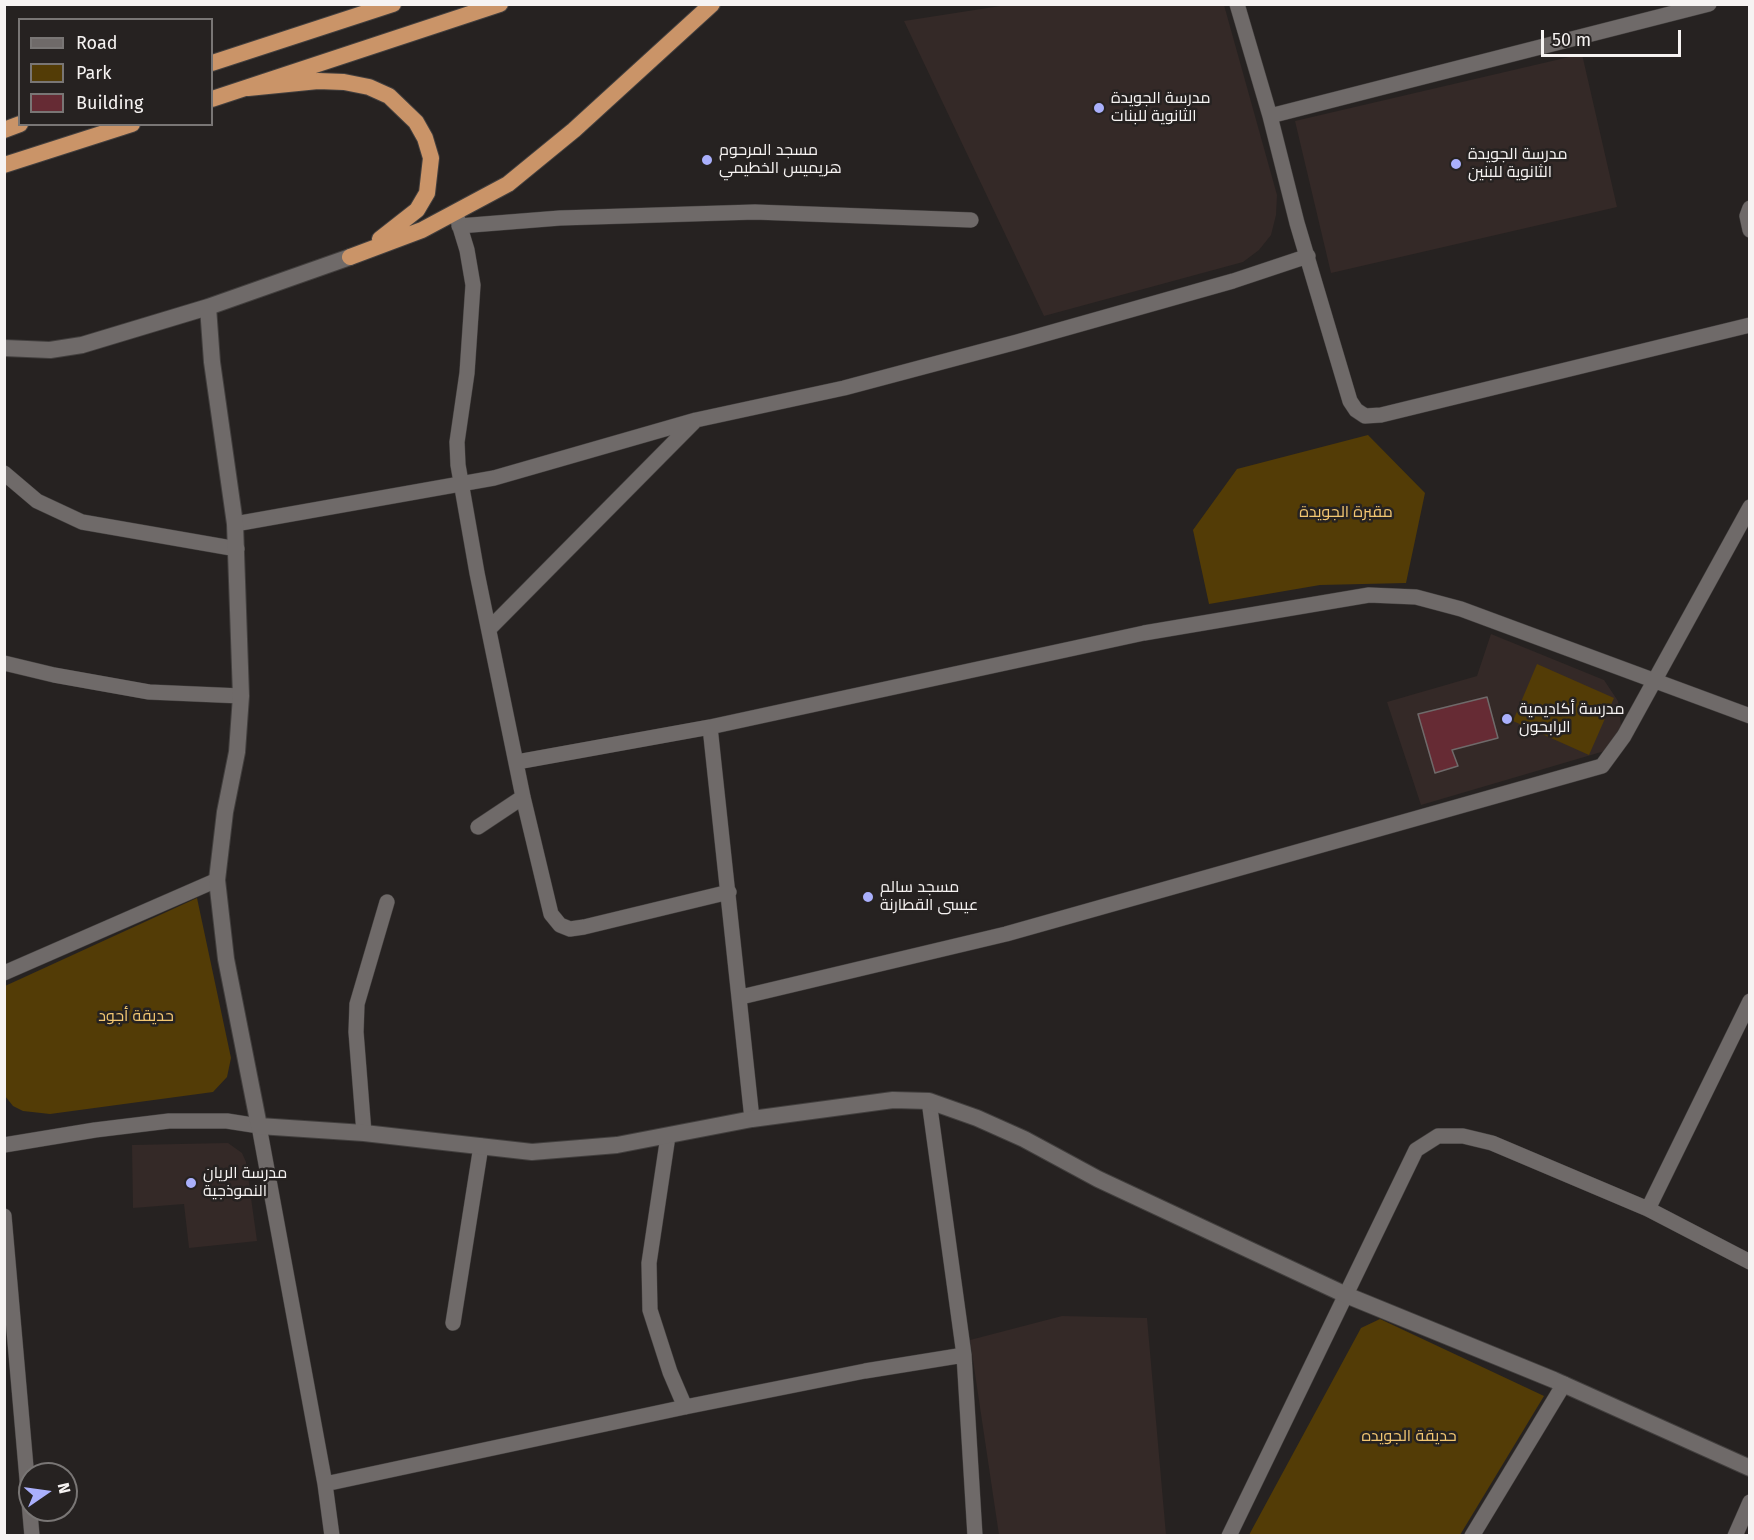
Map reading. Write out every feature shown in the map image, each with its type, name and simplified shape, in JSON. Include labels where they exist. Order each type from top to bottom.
[{"type":"highway","points":[[213,63],[393,4]]},
{"type":"highway","points":[[213,99],[500,4]]},
{"type":"highway","points":[[350,257],[422,230],[457,220],[534,164],[712,4]]},
{"type":"highway","points":[[248,88],[318,81],[344,82],[369,87],[388,96],[416,122],[425,138],[431,158],[427,194],[417,210],[404,223],[350,257]]},
{"type":"highway","points":[[4,165],[126,126]]},
{"type":"street","points":[[1237,4],[1350,401],[1356,410],[1365,416],[1392,412],[1749,325]]},
{"type":"street","points":[[1270,116],[1709,4]]},
{"type":"street","points":[[1749,208],[1747,216],[1749,230]]},
{"type":"street","points":[[729,891],[584,927],[570,928],[560,925],[551,914],[523,797],[461,485],[457,442],[468,361],[473,285],[457,220],[755,212],[971,220]]},
{"type":"street","points":[[235,524],[461,485],[696,420],[844,388],[1017,342],[1233,281],[1308,256]]},
{"type":"street","points":[[4,348],[26,351],[82,345],[208,306],[350,257]]},
{"type":"street","points":[[208,306],[212,362],[235,524],[241,696],[237,752],[225,812],[217,880],[226,958],[325,1484],[332,1536]]},
{"type":"street","points":[[489,629],[696,420]]},
{"type":"street","points":[[4,473],[37,501],[82,522],[237,549]]},
{"type":"street","points":[[741,998],[1006,934],[1581,774],[1602,766],[1613,754],[1749,507]]},
{"type":"street","points":[[517,762],[710,727],[1144,633],[1369,595],[1416,597],[1461,609],[1655,679],[1749,716]]},
{"type":"street","points":[[4,663],[54,675],[149,692],[241,696]]},
{"type":"street","points":[[710,727],[741,998],[752,1119]]},
{"type":"street","points":[[478,827],[523,797]]},
{"type":"street","points":[[4,973],[217,880]]},
{"type":"street","points":[[364,1133],[356,1032],[357,1004],[387,902]]},
{"type":"street","points":[[1648,1209],[1749,1000]]},
{"type":"street","points":[[4,1145],[169,1121],[227,1121],[259,1126],[364,1133],[532,1152],[574,1150],[668,1136],[752,1119],[893,1100],[929,1101],[977,1118],[1024,1139],[1098,1179],[1346,1295],[1564,1384],[1749,1468]]},
{"type":"street","points":[[929,1101],[964,1355],[975,1536]]},
{"type":"street","points":[[668,1136],[650,1263],[650,1310],[670,1372],[685,1407]]},
{"type":"street","points":[[1229,1536],[1416,1150],[1438,1136],[1463,1136],[1492,1143],[1648,1209],[1749,1262]]},
{"type":"street","points":[[453,1323],[481,1146]]},
{"type":"street","points":[[4,1216],[32,1536]]},
{"type":"street","points":[[325,1484],[685,1407],[865,1371],[964,1355]]},
{"type":"street","points":[[1472,1536],[1564,1384]]},
{"type":"street","points":[[1735,1536],[1749,1502]]},
{"type":"shaded area","name":"مدرسة الجويدة الثانوية للبنات","points":[[1013,4],[1224,5],[1277,195],[1276,215],[1271,235],[1259,250],[1243,262],[1044,316],[904,21]]},
{"type":"shaded area","name":"مدرسة الجويدة الثانوية للبنين","points":[[1582,54],[1617,207],[1331,273],[1295,121]]},
{"type":"shaded area","name":"مدرسة أكاديمية الرابحون","points":[[1491,634],[1604,680],[1618,701],[1621,726],[1608,750],[1421,805],[1387,702],[1477,676]]},
{"type":"shaded area","name":"مدرسة الريان النموذجية","points":[[228,1143],[242,1153],[246,1162],[257,1241],[189,1248],[184,1204],[133,1208],[132,1145]]},
{"type":"shaded area","points":[[1062,1316],[1147,1318],[1166,1535],[999,1535],[970,1340]]},
{"type":"green space","name":"مقبرة الجويدة","points":[[1368,435],[1425,493],[1406,583],[1320,585],[1209,604],[1193,530],[1237,469]]},
{"type":"green space","points":[[1537,664],[1614,698],[1589,755],[1513,721]]},
{"type":"green space","name":"حديقة أجود","points":[[197,898],[231,1058],[227,1077],[213,1092],[50,1114],[23,1111],[13,1106],[5,1096],[5,986]]},
{"type":"green space","name":"حديقة الجويده","points":[[1380,1319],[1544,1396],[1460,1535],[1249,1535],[1361,1328]]},
{"type":"building","points":[[1487,697],[1498,738],[1452,750],[1458,766],[1435,773],[1418,714]]},
{"type":"place","name":"مدرسة الجويدة الثانوية للبنات","points":[[1099,108]]},
{"type":"place","name":"مسجد المرحوم هريميس الخطيمي","points":[[707,160]]},
{"type":"place","name":"مدرسة الجويدة الثانوية للبنين","points":[[1456,164]]},
{"type":"place","name":"مدرسة أكاديمية الرابحون","points":[[1507,719]]},
{"type":"place","name":"مسجد سالم عيسى القطارنة","points":[[868,897]]},
{"type":"place","name":"مدرسة الريان النموذجية","points":[[191,1183]]}]
